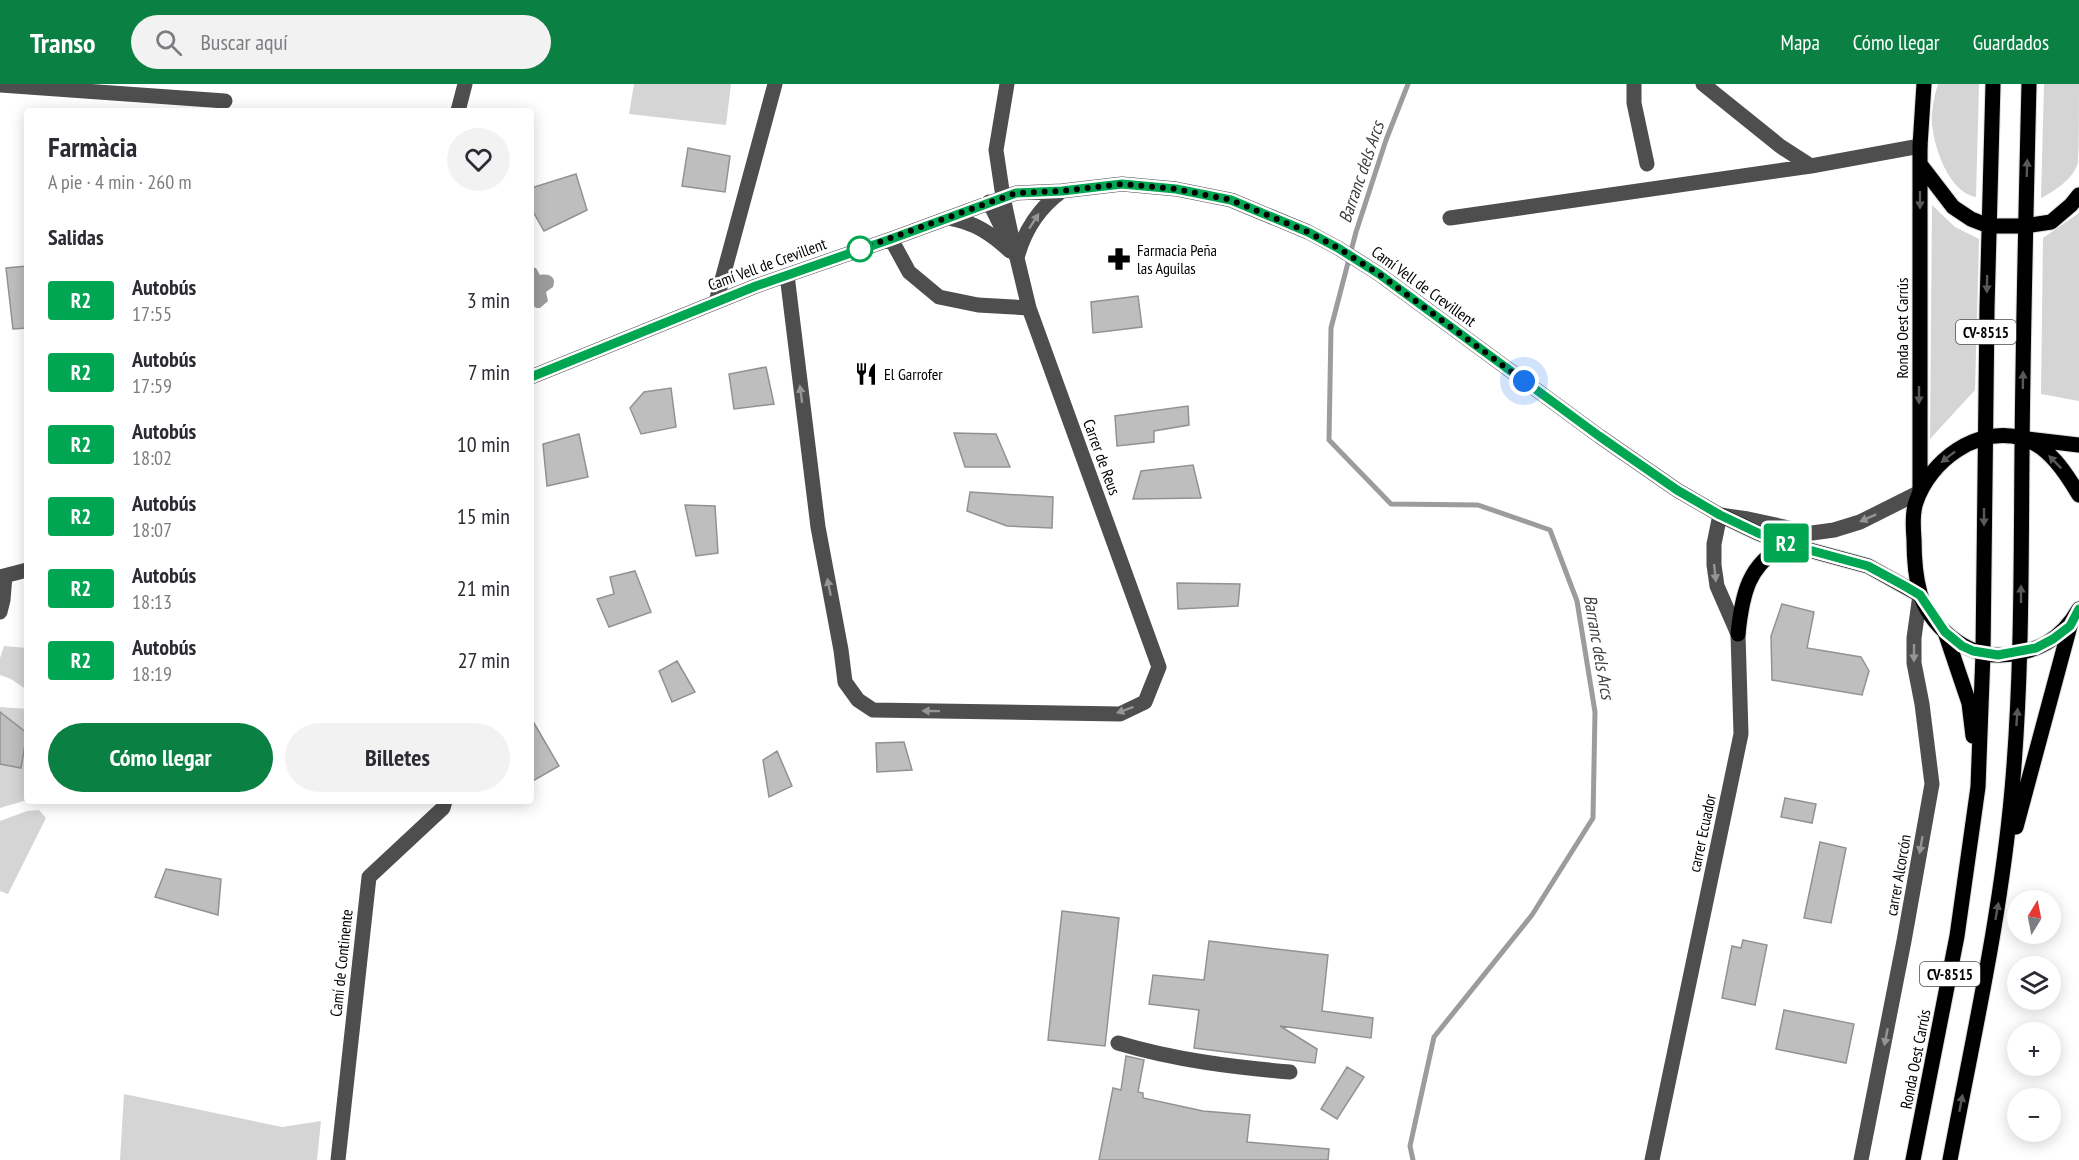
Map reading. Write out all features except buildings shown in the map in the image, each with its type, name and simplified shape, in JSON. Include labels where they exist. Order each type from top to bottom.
[{"type":"main road","name":"Ronda Oest Carrús","points":[[1920,492],[1920,146],[1924,84]]},
{"type":"main road","name":"Ronda Oest Carrús","points":[[1913,1160],[1957,936],[1978,787],[1983,653],[1993,84]]},
{"type":"main road","name":"Ronda Oest Carrús","points":[[1950,1160],[2001,885],[2012,791],[2021,652],[2022,438],[2029,84]]},
{"type":"main road","points":[[1920,164],[1953,207],[1971,219],[1989,226],[2025,226],[2051,222],[2079,195]]},
{"type":"main road","name":"Ronda Oest Carrús","points":[[1978,787],[1970,703],[1945,632],[1920,595],[1914,546],[1914,506],[1925,482],[1942,461],[1953,452],[1985,438],[2022,438]]},
{"type":"main road","points":[[2022,438],[2079,445]]},
{"type":"main road","points":[[2022,438],[2046,452],[2061,467],[2079,495]]},
{"type":"main road","points":[[1720,515],[1787,544],[1868,566],[1920,595]]},
{"type":"main road","points":[[1738,634],[1742,599],[1749,580],[1765,560],[1778,548],[1787,544]]},
{"type":"main road","name":"Ronda Oest Carrús","points":[[2001,885],[2079,609]]},
{"type":"main road","name":"Ronda Oest Carrús","points":[[1945,632],[1962,646],[1998,655],[2036,648],[2074,625]]},
{"type":"street","points":[[459,108],[465,84]]},
{"type":"street","points":[[716,302],[775,84]]},
{"type":"street","name":"Carrer de Reus","points":[[787,275],[818,527],[842,650],[845,682],[858,700],[873,710],[1120,714],[1144,702],[1159,667],[1029,308],[1017,258],[996,200],[996,150],[1007,84]]},
{"type":"street","points":[[1634,84],[1634,102],[1647,164]]},
{"type":"street","points":[[1703,84],[1780,146],[1811,166]]},
{"type":"street","points":[[0,85],[225,101]]},
{"type":"street","points":[[1450,218],[1811,166],[1920,146]]},
{"type":"street","name":"Camí Vell de Crevillent","points":[[534,376],[787,275],[1016,193],[1062,191],[1122,184],[1176,189],[1231,200],[1308,232],[1338,248],[1379,274],[1599,436],[1677,490],[1720,515],[1812,533],[1834,530],[1860,522],[1920,492]]},
{"type":"street","points":[[1017,258],[1020,245],[1033,221],[1049,201],[1062,191]]},
{"type":"street","points":[[947,218],[966,221],[979,227],[999,240],[1017,258]]},
{"type":"street","points":[[891,239],[909,272],[939,297],[978,305],[1029,308]]},
{"type":"street","name":"carrer Ecuador","points":[[1652,1160],[1741,734],[1738,634],[1717,586],[1714,566],[1714,544],[1720,515]]},
{"type":"street","points":[[0,612],[3,600],[3,576],[24,571]]},
{"type":"street","name":"carrer Alcorcón","points":[[1862,1160],[1932,784],[1922,704],[1914,663],[1914,638],[1920,595]]},
{"type":"street","name":"Camí de Continente","points":[[338,1160],[369,877],[443,808],[444,804]]},
{"type":"street","points":[[1118,1043],[1156,1055],[1290,1072]]},
{"type":"shaded area","points":[[634,84],[731,84],[726,125],[629,114]]},
{"type":"shaded area","points":[[1938,84],[1979,84],[1976,197],[1966,193],[1951,179],[1936,146],[1932,120]]},
{"type":"shaded area","points":[[2044,84],[2079,84],[2079,148],[2076,169],[2058,188],[2041,198]]},
{"type":"shaded area","points":[[1932,205],[1955,227],[1979,239],[1975,390],[1930,439]]},
{"type":"shaded area","points":[[2079,213],[2079,401],[2041,394],[2043,238]]},
{"type":"shaded area","points":[[534,268],[540,275],[549,275],[554,281],[553,287],[546,292],[548,301],[540,308],[534,306]]},
{"type":"shaded area","points":[[4,646],[24,648],[24,688],[0,675],[0,658]]},
{"type":"shaded area","points":[[0,707],[24,709],[24,801],[0,808]]},
{"type":"shaded area","points":[[39,810],[46,818],[8,894],[0,891],[0,821],[27,811]]},
{"type":"shaded area","points":[[124,1094],[282,1127],[321,1121],[317,1160],[120,1160]]},
{"type":"waterway","name":"Barranc dels Arcs","points":[[1408,84],[1386,140],[1356,232],[1331,328],[1329,440],[1391,504],[1478,505],[1550,530],[1577,601],[1595,712],[1593,818],[1532,915],[1434,1037],[1410,1146],[1413,1160]]},
{"type":"bus line","name":"R2","points":[[534,376],[756,286],[1016,193],[1062,191],[1122,184],[1176,189],[1231,200],[1308,232],[1338,248],[1379,274],[1599,436],[1677,490],[1720,515],[1758,533],[1787,544],[1868,566],[1903,585],[1920,595],[1945,632],[1962,646],[1973,651],[1998,655],[2036,648],[2070,626],[2079,609]]},
{"type":"place","name":"Farmacia Peña las Aguilas","points":[[1119,259]]},
{"type":"place","name":"El Garrofer","points":[[866,374]]},
{"type":"route","points":[[860,249],[1016,193],[1062,191],[1122,184],[1176,189],[1231,200],[1308,232],[1338,248],[1379,274],[1524,381]]}]
